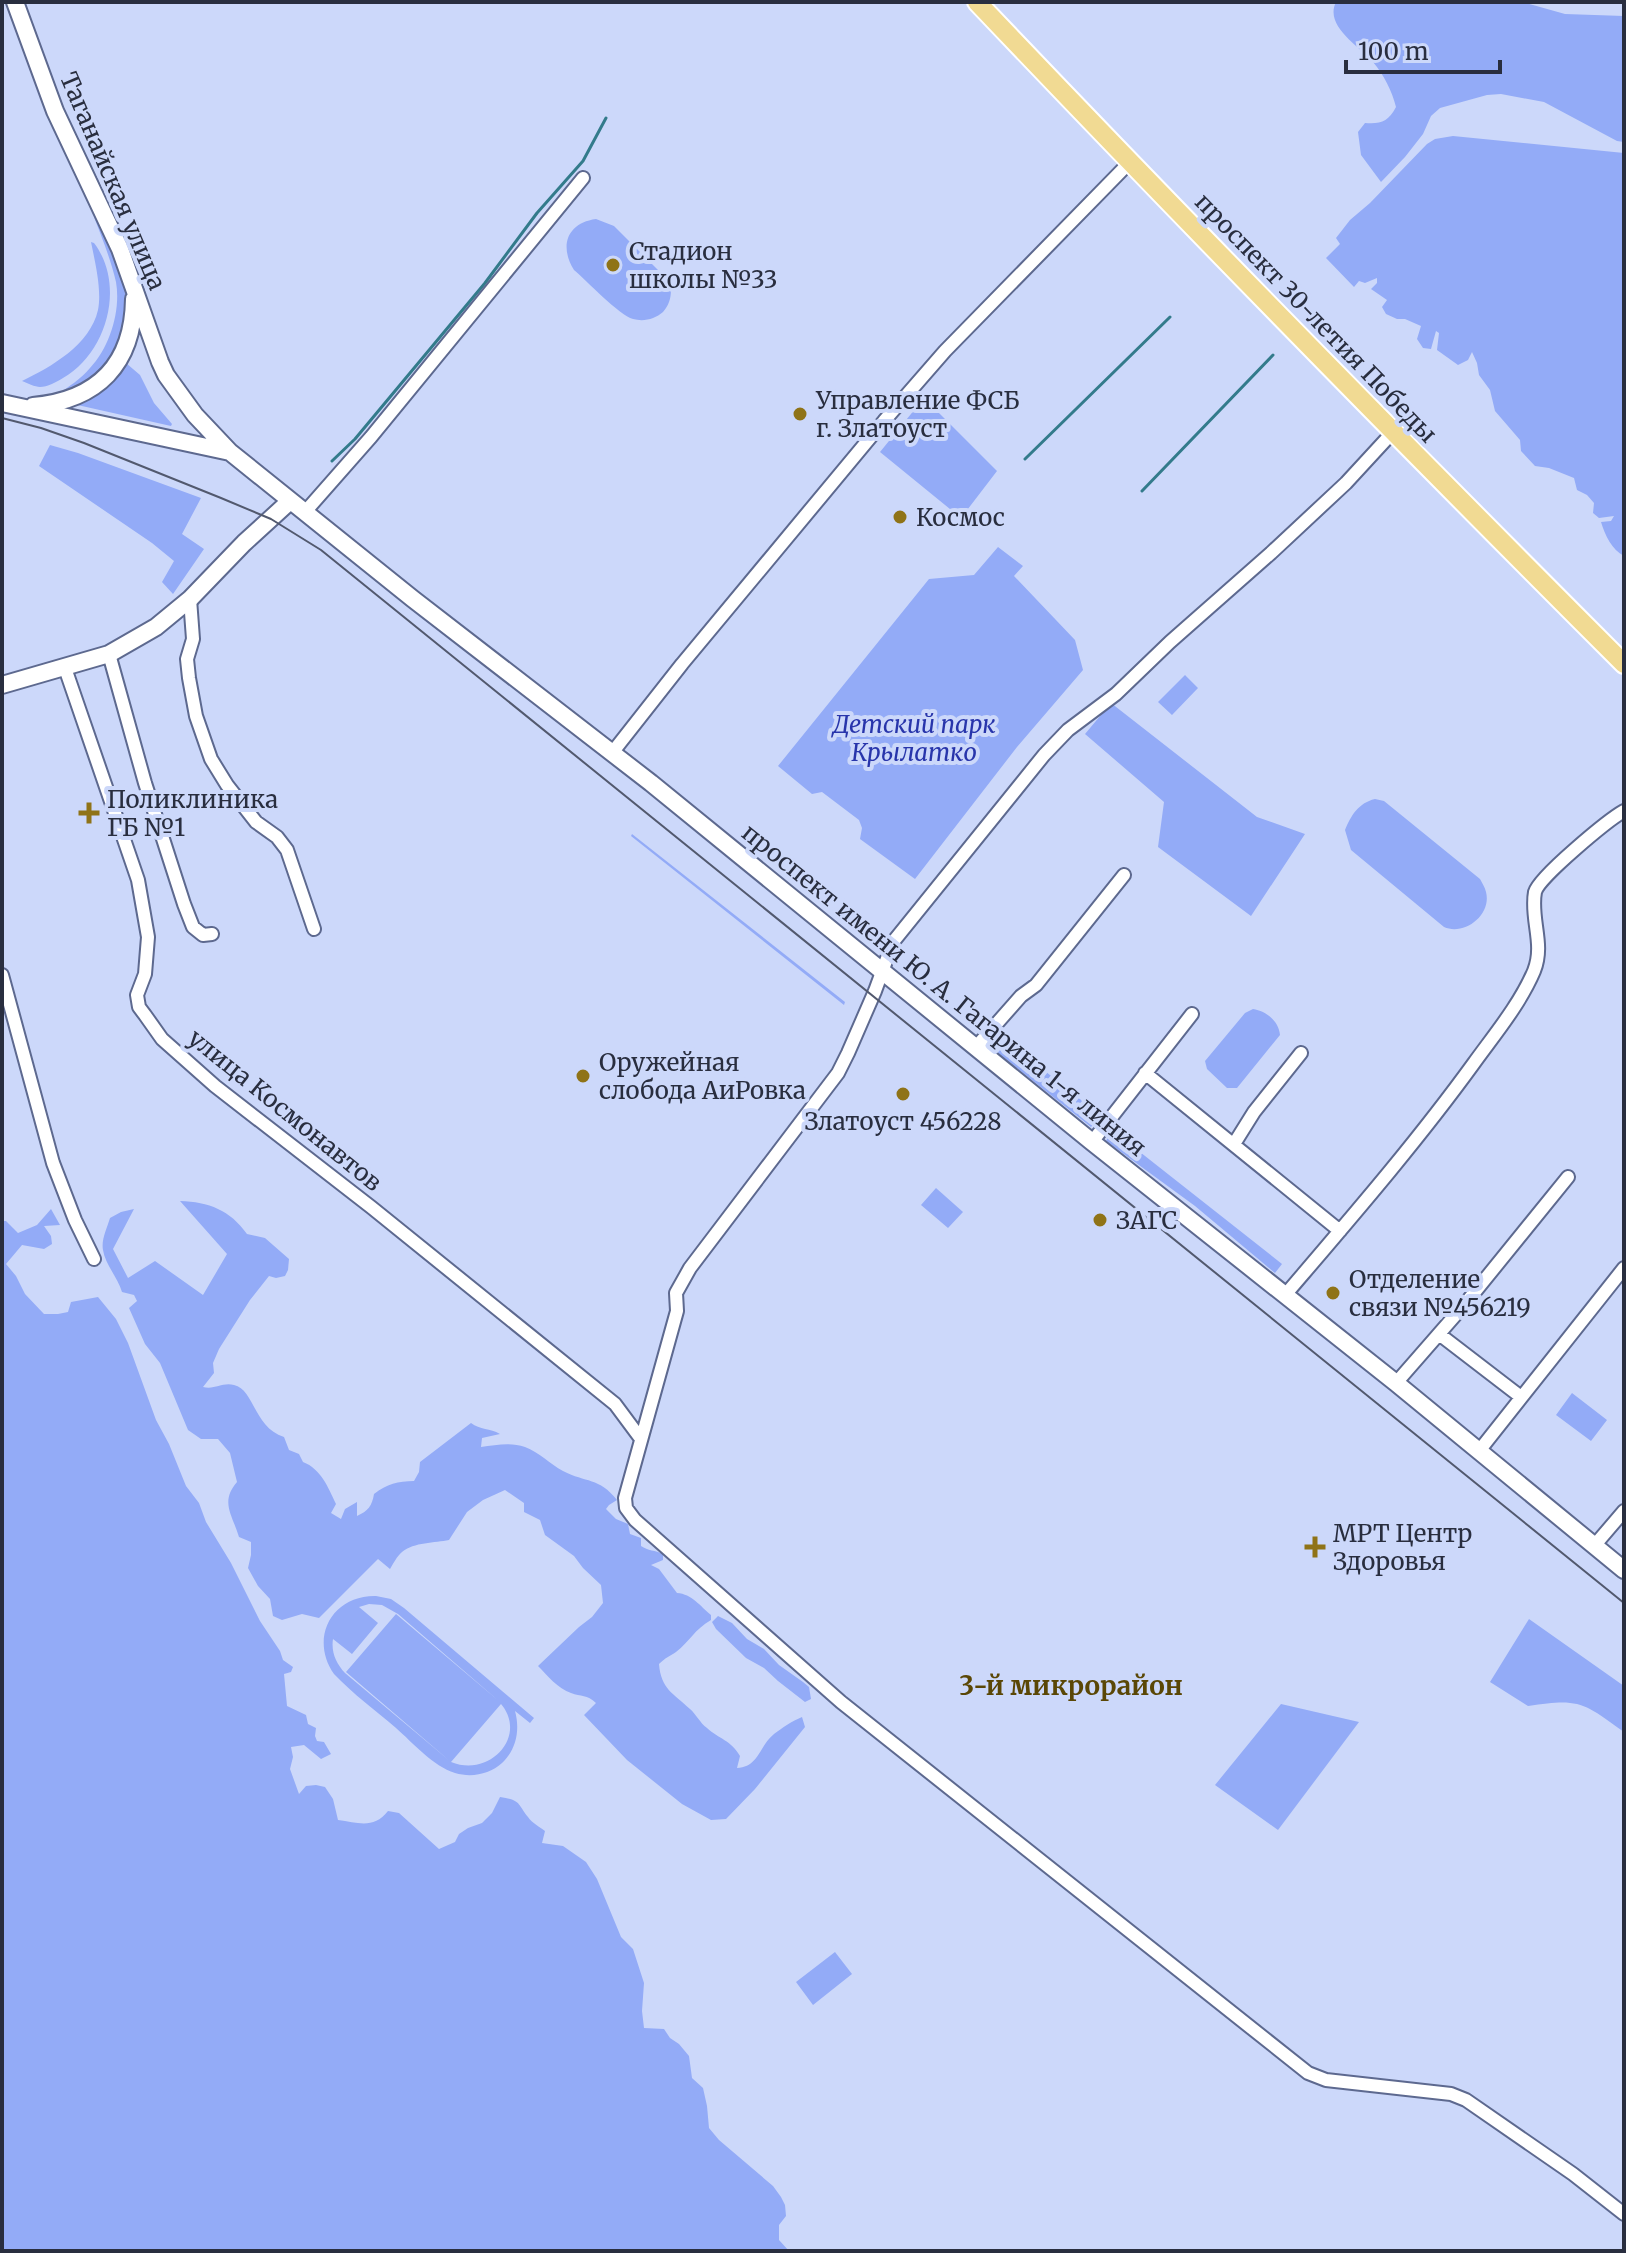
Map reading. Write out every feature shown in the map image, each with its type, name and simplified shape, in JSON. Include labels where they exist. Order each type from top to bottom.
[{"type":"main road","name":"Таганайская улица","points":[[15,2],[55,111],[120,249],[166,375],[195,415],[230,452]]},
{"type":"main road","points":[[28,33],[29,2]]},
{"type":"main road","name":"проспект 30-летия Победы","points":[[977,2],[1393,432],[1624,664]]},
{"type":"main road","points":[[19,407],[42,405],[80,394],[111,372],[122,356],[130,333],[134,289]]},
{"type":"main road","points":[[2,403],[230,452]]},
{"type":"main road","name":"проспект имени Ю. А. Гагарина 1-я линия","points":[[230,452],[612,753],[1092,1142],[1286,1294],[1624,1570]]},
{"type":"main road","points":[[2,685],[109,654],[156,627],[190,599],[290,501]]},
{"type":"street","points":[[612,753],[682,664],[945,351],[1130,162]]},
{"type":"street","points":[[305,512],[379,427],[583,178]]},
{"type":"street","points":[[1393,432],[1346,483],[1271,553],[1116,694],[1060,738],[893,942],[838,1073],[676,1293],[677,1311],[625,1498],[626,1508],[635,1520],[841,1702],[1308,2073],[1326,2080],[1451,2094],[1466,2100],[1573,2174],[1624,2214]]},
{"type":"street","points":[[190,599],[193,639],[187,659],[189,678],[196,716],[211,759],[256,822],[277,837],[287,850],[314,929]]},
{"type":"street","points":[[109,654],[149,796],[188,916],[193,927],[203,935],[212,934]]},
{"type":"street","name":"улица Космонавтов","points":[[65,668],[138,880],[148,937],[145,974],[137,995],[139,1007],[162,1039],[215,1086],[615,1404],[641,1439]]},
{"type":"street","points":[[1286,1294],[1452,1094],[1501,1027],[1538,961],[1540,944],[1535,890],[1577,848],[1624,811]]},
{"type":"street","points":[[976,1047],[1021,996],[1036,985],[1124,875]]},
{"type":"street","points":[[2,975],[53,1163],[94,1259]]},
{"type":"street","points":[[1092,1142],[1192,1014]]},
{"type":"street","points":[[1234,1144],[1254,1112],[1301,1053]]},
{"type":"street","points":[[1145,1073],[1340,1231]]},
{"type":"street","points":[[1396,1383],[1568,1177]]},
{"type":"street","points":[[1479,1451],[1624,1268]]},
{"type":"street","points":[[1439,1334],[1521,1397]]},
{"type":"street","points":[[1594,1546],[1624,1511]]},
{"type":"green space","points":[[1336,2],[1522,2],[1565,14],[1624,16],[1624,142],[1544,102],[1501,94],[1487,95],[1440,108],[1431,116],[1423,134],[1405,157],[1381,182],[1361,155],[1358,132],[1365,123],[1387,119],[1396,107],[1377,67],[1339,27],[1334,11]]},
{"type":"green space","points":[[1453,136],[1624,153],[1624,556],[1610,542],[1601,522],[1611,521],[1614,516],[1599,518],[1593,513],[1594,503],[1577,490],[1574,478],[1535,466],[1521,451],[1520,440],[1495,411],[1490,390],[1479,375],[1472,352],[1468,360],[1458,365],[1437,350],[1439,333],[1436,331],[1431,349],[1423,348],[1417,339],[1421,326],[1386,314],[1382,307],[1387,300],[1371,289],[1377,278],[1365,283],[1359,281],[1354,287],[1326,258],[1340,244],[1336,238],[1350,220],[1427,144],[1435,139]]},
{"type":"green space","points":[[94,217],[121,275],[127,321],[120,342],[97,375],[76,389],[57,395],[83,376],[97,359],[108,339],[115,316],[116,282]]},
{"type":"green space","name":"Стадион школы №33","points":[[596,219],[614,226],[670,282],[669,301],[660,314],[645,320],[627,316],[574,270],[567,252],[568,237],[578,225]]},
{"type":"green space","points":[[91,242],[104,260],[109,278],[110,298],[101,335],[78,367],[61,380],[40,387],[33,386],[22,381],[68,353],[94,323],[99,294]]},
{"type":"green space","points":[[126,363],[140,375],[154,403],[171,426],[73,404],[103,388]]},
{"type":"green space","points":[[924,398],[997,471],[961,518],[880,452]]},
{"type":"green space","points":[[50,445],[201,498],[182,534],[204,549],[173,594],[162,582],[174,561],[39,466]]},
{"type":"green space","name":"Детский парк Крылатко","points":[[998,547],[1023,566],[1014,576],[1075,640],[1083,670],[1017,747],[915,879],[860,839],[862,828],[859,820],[822,792],[812,794],[778,766],[929,579],[974,575]]},
{"type":"green space","points":[[1185,675],[1198,688],[1172,715],[1158,702]]},
{"type":"green space","points":[[1111,703],[1257,817],[1305,834],[1251,916],[1158,847],[1164,802],[1085,734]]},
{"type":"green space","points":[[1375,799],[1384,801],[1480,879],[1487,900],[1475,922],[1460,929],[1444,927],[1351,850],[1345,830],[1347,825],[1360,807]]},
{"type":"green space","points":[[631,836],[845,1002],[844,1005]]},
{"type":"green space","points":[[1253,1009],[1271,1018],[1280,1035],[1237,1088],[1227,1088],[1207,1069],[1205,1061],[1245,1013]]},
{"type":"green space","points":[[994,1030],[1101,1116],[1091,1127],[984,1042]]},
{"type":"green space","points":[[1112,1130],[1282,1264],[1275,1273],[1195,1206],[1106,1141]]},
{"type":"green space","points":[[936,1188],[963,1212],[948,1228],[921,1205]]},
{"type":"green space","points":[[180,1201],[200,1203],[226,1213],[247,1234],[265,1238],[289,1259],[285,1276],[269,1276],[250,1300],[219,1349],[213,1363],[214,1373],[203,1387],[230,1384],[241,1388],[266,1426],[284,1437],[289,1450],[299,1454],[303,1462],[315,1469],[323,1479],[336,1504],[331,1513],[341,1519],[345,1509],[357,1502],[357,1516],[369,1508],[374,1494],[393,1484],[414,1481],[420,1462],[471,1423],[500,1434],[482,1438],[481,1447],[520,1445],[571,1475],[604,1487],[617,1500],[606,1509],[616,1519],[628,1524],[630,1534],[641,1538],[641,1546],[663,1554],[663,1560],[651,1565],[659,1569],[677,1593],[691,1598],[711,1615],[711,1620],[659,1664],[662,1679],[669,1690],[711,1732],[736,1751],[740,1756],[737,1768],[750,1764],[774,1734],[802,1717],[805,1727],[755,1789],[726,1819],[711,1820],[682,1804],[627,1760],[584,1715],[596,1703],[562,1688],[538,1666],[603,1603],[601,1585],[574,1556],[545,1535],[540,1520],[524,1512],[524,1503],[505,1490],[467,1512],[449,1540],[407,1549],[390,1569],[378,1559],[319,1618],[302,1614],[282,1620],[273,1616],[270,1599],[248,1568],[251,1542],[239,1537],[229,1508],[229,1496],[237,1482],[230,1453],[218,1439],[201,1439],[188,1430],[160,1363],[145,1344],[129,1308],[137,1301],[134,1295],[122,1292],[103,1250],[110,1218],[134,1209],[113,1249],[128,1278],[155,1261],[203,1295],[227,1254]]},
{"type":"green space","points":[[51,1209],[60,1225],[44,1226],[52,1244],[44,1249],[22,1245],[6,1264],[25,1294],[44,1314],[68,1312],[71,1302],[98,1297],[116,1319],[186,1486],[199,1503],[206,1522],[283,1660],[293,1667],[291,1672],[284,1674],[287,1706],[306,1715],[308,1724],[316,1728],[317,1741],[324,1742],[331,1754],[321,1759],[304,1745],[291,1747],[293,1757],[290,1769],[299,1794],[306,1786],[325,1787],[333,1799],[338,1820],[372,1823],[388,1811],[399,1813],[439,1849],[455,1842],[459,1834],[468,1828],[482,1823],[492,1813],[500,1797],[512,1799],[545,1831],[542,1843],[563,1846],[586,1862],[597,1879],[621,1937],[633,1949],[644,1983],[644,2028],[664,2029],[689,2056],[692,2078],[703,2088],[709,2128],[773,2186],[781,2197],[786,2216],[779,2225],[779,2240],[789,2251],[2,2251],[2,1221],[18,1233],[37,1225]]},
{"type":"green space","points":[[1572,1393],[1607,1420],[1591,1441],[1556,1415]]},
{"type":"green space","points":[[376,1596],[391,1599],[404,1608],[534,1718],[530,1723],[515,1711],[516,1738],[511,1752],[502,1763],[492,1770],[474,1775],[447,1770],[424,1754],[334,1674],[324,1646],[329,1621],[347,1603]],"holes":[[[382,1605],[398,1614],[500,1702],[396,1614],[346,1672],[451,1762],[345,1673],[335,1657],[333,1639],[352,1654],[378,1623],[359,1607]],[[501,1704],[508,1716],[510,1729],[501,1751],[479,1764],[451,1762]]]},
{"type":"green space","points":[[718,1616],[732,1623],[747,1639],[764,1649],[779,1665],[809,1687],[811,1699],[805,1702],[764,1668],[746,1658],[716,1629],[712,1622]]},
{"type":"green space","points":[[1529,1619],[1624,1686],[1624,1732],[1589,1708],[1559,1702],[1528,1706],[1490,1682]]},
{"type":"green space","points":[[1281,1704],[1359,1722],[1278,1830],[1215,1785]]},
{"type":"green space","points":[[835,1952],[852,1974],[813,2005],[796,1982]]},
{"type":"waterway","points":[[332,461],[355,439],[485,283],[537,213],[583,161],[606,118]]},
{"type":"waterway","points":[[1025,459],[1170,317]]},
{"type":"waterway","points":[[1142,491],[1273,355]]},
{"type":"tram line","points":[[2,418],[84,443],[221,498],[271,519],[321,550],[1624,1603]]},
{"type":"place","name":"Стадион школы №33","points":[[613,265]]},
{"type":"place","name":"Управление ФСБ г. Златоуст","points":[[800,414]]},
{"type":"place","name":"Космос","points":[[900,517]]},
{"type":"place","name":"Поликлиника ГБ №1","points":[[89,813]]},
{"type":"place","name":"Оружейная слобода АиРовка","points":[[583,1076]]},
{"type":"place","name":"Златоуст 456228","points":[[903,1094]]},
{"type":"place","name":"ЗАГС","points":[[1100,1220]]},
{"type":"place","name":"Отделение связи №456219","points":[[1333,1293]]},
{"type":"place","name":"МРТ Центр Здоровья","points":[[1315,1547]]},
{"type":"district","name":"3-й микрорайон","points":[[1071,1685]]}]
